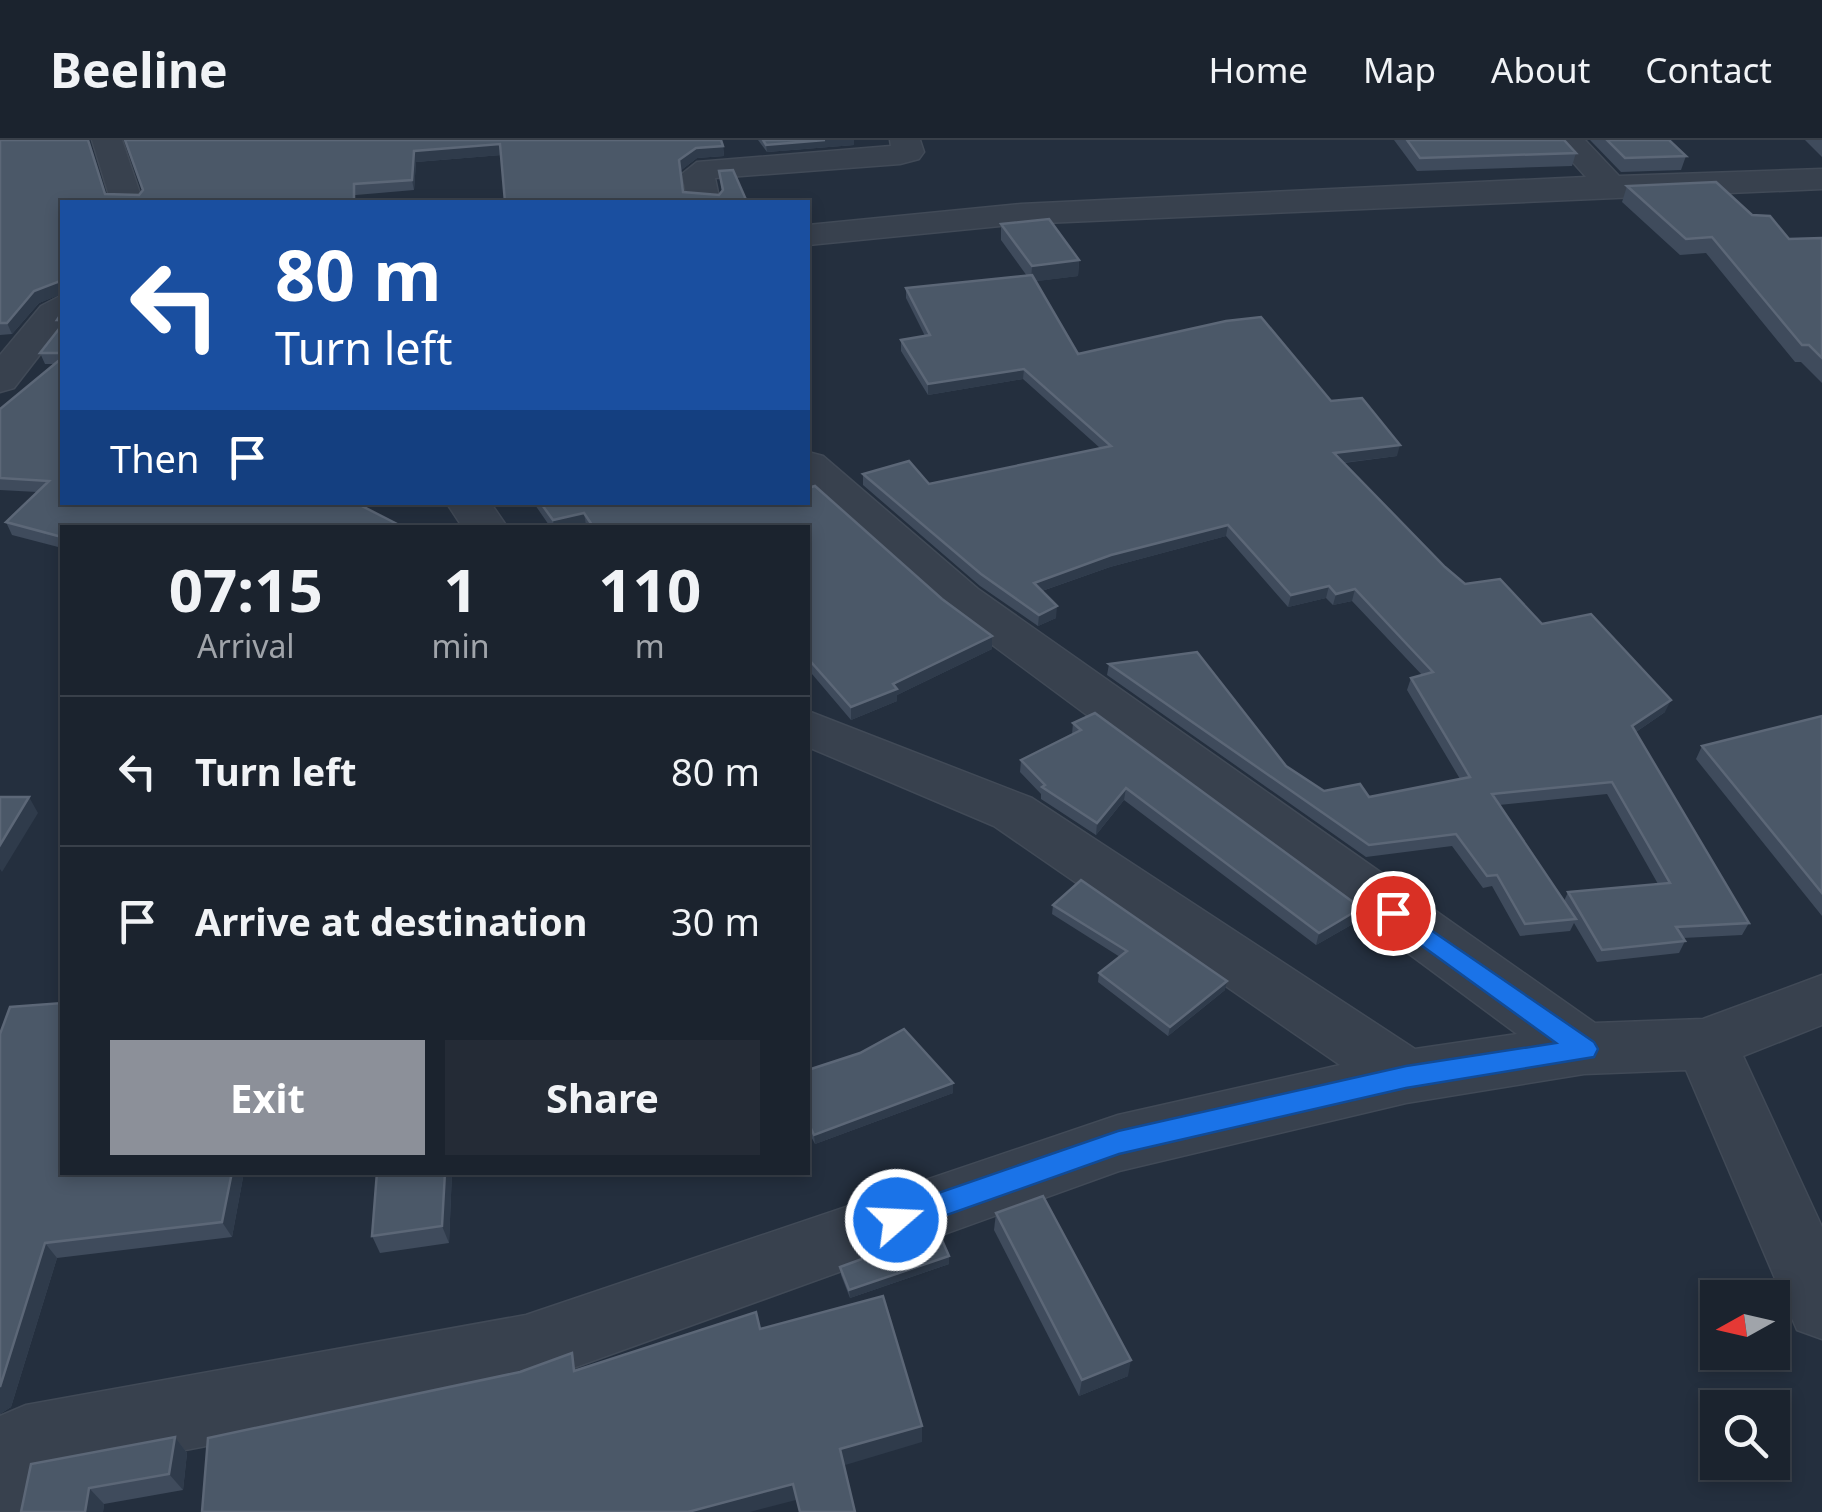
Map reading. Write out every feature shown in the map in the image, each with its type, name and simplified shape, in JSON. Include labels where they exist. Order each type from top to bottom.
[{"type":"street","points":[[108,140],[126,200]]},
{"type":"street","points":[[704,200],[698,174],[708,170],[900,155],[908,152],[904,140]]},
{"type":"street","points":[[1568,140],[1612,186]]},
{"type":"street","points":[[1797,150],[1822,177]]},
{"type":"street","points":[[810,236],[1021,214],[1822,177]]},
{"type":"street","points":[[0,380],[32,343],[46,319],[60,308]]},
{"type":"street","points":[[810,467],[961,599],[1584,1049]]},
{"type":"street","points":[[810,729],[1013,812],[1406,1077]]},
{"type":"street","points":[[0,1493],[14,1451],[26,1443],[526,1350],[1118,1143],[1406,1077],[1584,1049],[1706,1044],[1822,999]]},
{"type":"street","points":[[1706,1044],[1822,1306]]},
{"type":"building","points":[[0,140],[88,140],[105,194],[139,195],[143,190],[125,140],[721,140],[723,146],[696,148],[679,160],[683,192],[719,195],[723,190],[719,171],[733,170],[746,200],[505,200],[500,144],[414,151],[412,180],[354,184],[354,200],[60,200],[60,281],[34,291],[7,323],[0,323]]},
{"type":"building","points":[[763,140],[825,140],[766,145]]},
{"type":"building","points":[[1407,140],[1564,140],[1576,153],[1420,158]]},
{"type":"building","points":[[1607,140],[1669,140],[1686,156],[1625,158]]},
{"type":"building","points":[[1716,182],[1752,215],[1770,216],[1789,239],[1822,238],[1822,358],[1809,345],[1802,345],[1712,237],[1686,239],[1627,186]]},
{"type":"building","points":[[1049,219],[1079,260],[1032,266],[1001,224]]},
{"type":"building","points":[[1032,275],[1078,354],[1226,321],[1261,317],[1331,401],[1362,398],[1400,445],[1334,453],[1445,567],[1465,584],[1500,579],[1542,624],[1591,614],[1671,700],[1632,726],[1749,923],[1676,927],[1685,941],[1602,950],[1568,892],[1670,883],[1612,782],[1492,794],[1576,919],[1525,924],[1497,875],[1487,876],[1456,834],[1369,845],[1109,664],[1197,652],[1286,766],[1324,791],[1360,784],[1369,797],[1470,777],[1411,678],[1433,672],[1355,589],[1336,594],[1329,586],[1291,595],[1228,525],[1111,555],[1034,583],[1057,606],[1039,615],[981,574],[863,474],[909,461],[929,484],[1111,446],[1024,369],[928,384],[901,340],[930,335],[906,288]]},
{"type":"building","points":[[60,328],[60,353],[40,353]]},
{"type":"building","points":[[60,360],[60,505],[360,505],[399,525],[60,525],[60,536],[6,522],[49,481],[0,478],[0,409]]},
{"type":"building","points":[[815,486],[942,599],[992,636],[893,684],[897,689],[851,707],[810,663],[810,525],[592,525],[584,513],[553,520],[542,505],[810,505],[810,487]]},
{"type":"building","points":[[1095,713],[1361,908],[1319,933],[1126,788],[1097,823],[1042,787],[1045,785],[1021,760],[1081,730],[1073,723]]},
{"type":"building","points":[[1822,716],[1822,893],[1702,746]]},
{"type":"building","points":[[0,797],[29,797],[0,845]]},
{"type":"building","points":[[1081,880],[1227,981],[1170,1027],[1099,973],[1127,951],[1053,905]]},
{"type":"building","points":[[60,1003],[60,1175],[231,1175],[222,1222],[45,1243],[0,1387],[0,1034],[10,1007]]},
{"type":"building","points":[[904,1029],[953,1083],[814,1135],[810,1126],[810,1069],[860,1053]]},
{"type":"building","points":[[377,1175],[445,1175],[442,1226],[372,1236]]},
{"type":"building","points":[[1043,1196],[1131,1360],[1082,1380],[996,1213]]},
{"type":"building","points":[[938,1231],[949,1256],[849,1290],[840,1267]]},
{"type":"building","points":[[883,1296],[922,1426],[840,1449],[855,1512],[800,1512],[793,1484],[688,1512],[202,1512],[208,1438],[520,1372],[572,1353],[574,1371],[756,1312],[760,1329]]},
{"type":"building","points":[[175,1437],[169,1474],[89,1488],[85,1512],[21,1512],[31,1464]]},
{"type":"route","points":[[896,1220],[1118,1143],[1406,1077],[1584,1049],[1393,913]]}]
